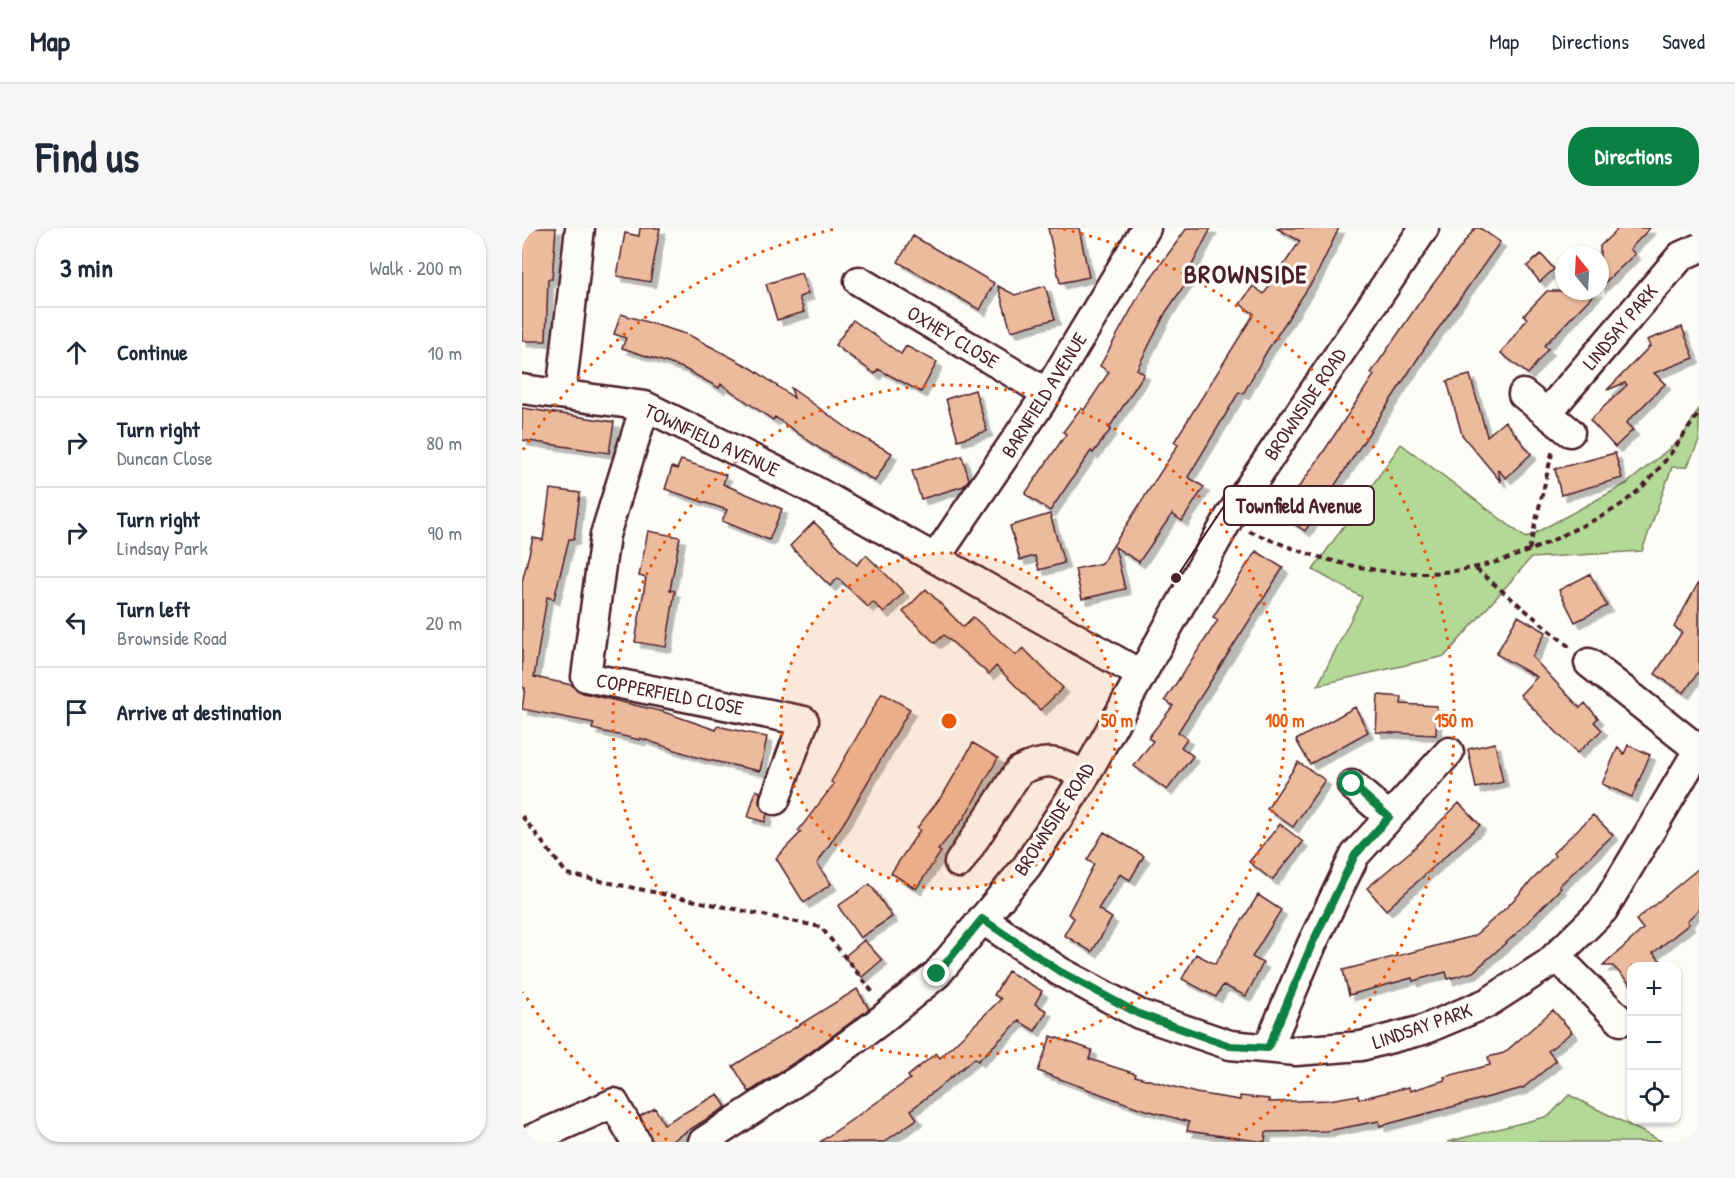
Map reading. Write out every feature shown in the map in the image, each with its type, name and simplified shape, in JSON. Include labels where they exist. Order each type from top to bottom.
[{"type":"street","points":[[561,394],[580,228]]},
{"type":"street","name":"BARNFIELD AVENUE","points":[[936,558],[1047,393],[1146,228]]},
{"type":"street","name":"BROWNSIDE ROAD","points":[[703,1142],[818,1066],[880,1021],[937,974],[1027,866],[1085,775],[1227,521],[1424,228]]},
{"type":"street","name":"LINDSAY PARK","points":[[1559,423],[1681,256],[1699,248]]},
{"type":"street","name":"OXHEY CLOSE","points":[[860,281],[1047,393]]},
{"type":"street","name":"TOWNFIELD AVENUE","points":[[522,388],[645,406],[803,484],[1140,674]]},
{"type":"street","points":[[1523,394],[1559,423]]},
{"type":"street","name":"COPPERFIELD CLOSE","points":[[645,406],[605,535],[586,677],[804,721],[775,800]]},
{"type":"street","name":"LINDSAY PARK","points":[[982,919],[1059,971],[1139,1014],[1230,1046],[1296,1051],[1362,1046],[1423,1030],[1487,1003],[1556,956],[1603,910],[1699,750],[1589,663]]},
{"type":"street","points":[[1268,1048],[1312,944],[1355,855],[1449,752]]},
{"type":"street","points":[[959,863],[1019,771],[1035,763],[1053,760],[1085,775]]},
{"type":"street","points":[[1352,784],[1389,817]]},
{"type":"street","points":[[1556,956],[1621,1021]]},
{"type":"street","points":[[525,1142],[614,1103],[636,1142]]},
{"type":"path","points":[[1227,521],[1324,560],[1393,572],[1428,573],[1475,569],[1529,551],[1626,501],[1647,481],[1699,413]]},
{"type":"path","points":[[1529,551],[1559,423]]},
{"type":"path","points":[[1475,569],[1589,663]]},
{"type":"path","points":[[522,816],[567,874],[821,927],[865,981]]},
{"type":"green space","points":[[1699,409],[1699,441],[1687,467],[1672,467],[1642,551],[1531,558],[1445,656],[1318,685],[1362,597],[1313,570],[1401,444],[1526,538],[1626,484],[1681,439]]},
{"type":"green space","points":[[1569,1095],[1663,1142],[1447,1142],[1549,1116]]},
{"type":"building","points":[[522,228],[556,228],[552,279],[548,279],[546,341],[522,341]]},
{"type":"building","points":[[640,228],[660,228],[650,282],[617,276],[625,233],[639,236]]},
{"type":"building","points":[[1048,228],[1079,228],[1089,277],[1060,283]]},
{"type":"building","points":[[1187,228],[1211,228],[1191,267],[1195,270],[1166,312],[1137,369],[1144,374],[1109,428],[1111,429],[1093,453],[1091,451],[1050,511],[1025,494],[1066,434],[1063,432],[1081,408],[1084,410],[1109,372],[1100,366],[1142,290]]},
{"type":"building","points":[[1276,228],[1339,228],[1317,274],[1267,351],[1243,394],[1239,392],[1188,477],[1204,487],[1182,521],[1172,514],[1139,562],[1115,547],[1125,589],[1082,599],[1075,569],[1102,563],[1178,445],[1174,442],[1254,314],[1240,304],[1253,286],[1264,294],[1300,241]]},
{"type":"building","points":[[1475,228],[1480,228],[1500,242],[1426,346],[1305,531],[1280,514],[1374,375],[1371,373]]},
{"type":"building","points":[[1619,228],[1650,228],[1630,249],[1635,254],[1609,279],[1609,246],[1600,246]]},
{"type":"building","points":[[913,236],[994,283],[980,310],[898,262]]},
{"type":"building","points":[[1541,254],[1554,269],[1540,282],[1527,266]]},
{"type":"building","points":[[801,273],[808,294],[799,297],[804,312],[777,320],[766,284]]},
{"type":"building","points":[[998,286],[1015,295],[1045,286],[1055,319],[1011,331]]},
{"type":"building","points":[[1547,291],[1555,291],[1555,300],[1588,300],[1544,346],[1548,349],[1528,374],[1501,353],[1527,319],[1524,315]]},
{"type":"building","points":[[621,314],[689,335],[753,369],[794,398],[791,388],[853,432],[892,453],[875,481],[822,450],[775,417],[773,420],[721,384],[719,388],[683,368],[622,348],[626,338],[614,334]]},
{"type":"building","points":[[853,320],[901,354],[906,346],[937,362],[921,392],[878,369],[875,374],[835,345]]},
{"type":"building","points":[[1682,327],[1694,358],[1654,373],[1665,384],[1626,423],[1633,430],[1615,447],[1590,420],[1627,385],[1625,383],[1607,390],[1650,346],[1647,340]]},
{"type":"building","points":[[1470,375],[1487,436],[1505,421],[1531,454],[1506,478],[1497,469],[1501,482],[1462,435],[1447,381]]},
{"type":"building","points":[[975,390],[987,431],[958,440],[946,399]]},
{"type":"building","points":[[522,408],[614,422],[609,453],[522,440]]},
{"type":"building","points":[[1615,453],[1622,478],[1561,495],[1555,469]]},
{"type":"building","points":[[962,456],[969,479],[964,486],[921,499],[912,471]]},
{"type":"building","points":[[681,460],[726,475],[723,484],[782,509],[769,540],[722,521],[727,510],[665,489],[672,467],[677,469]]},
{"type":"building","points":[[550,489],[580,493],[574,539],[569,539],[554,599],[547,597],[534,677],[572,685],[583,693],[664,712],[716,730],[717,726],[767,737],[760,771],[699,758],[640,738],[640,740],[592,729],[594,723],[522,709],[525,688],[522,688],[522,582],[533,538],[543,540]]},
{"type":"building","points":[[1050,514],[1064,563],[1039,570],[1035,556],[1020,560],[1010,526]]},
{"type":"building","points":[[814,522],[857,565],[866,555],[904,592],[884,613],[873,602],[868,607],[838,578],[830,586],[790,546]]},
{"type":"building","points":[[648,531],[680,537],[670,590],[675,591],[666,647],[635,642],[646,578],[639,576]]},
{"type":"building","points":[[1256,551],[1283,568],[1178,732],[1187,739],[1181,747],[1193,756],[1167,790],[1134,766],[1153,741],[1148,738],[1173,706],[1165,700],[1218,620],[1213,617]]},
{"type":"building","points":[[1590,574],[1607,606],[1575,622],[1559,590]]},
{"type":"building","points":[[1699,582],[1699,671],[1684,693],[1655,674],[1682,632],[1674,627]]},
{"type":"building","points":[[926,589],[963,627],[973,617],[1016,655],[1023,648],[1063,688],[1040,710],[996,666],[989,674],[944,635],[935,643],[903,612]]},
{"type":"building","points":[[1518,616],[1546,632],[1532,657],[1580,708],[1585,703],[1598,718],[1594,722],[1602,730],[1577,753],[1520,695],[1537,677],[1496,654]]},
{"type":"building","points":[[882,693],[910,709],[848,816],[817,864],[831,884],[804,903],[776,858],[801,832],[798,831],[834,784],[831,782]]},
{"type":"building","points":[[1378,695],[1402,697],[1401,704],[1437,706],[1436,735],[1376,732]]},
{"type":"building","points":[[1355,707],[1368,732],[1310,764],[1296,740]]},
{"type":"building","points":[[973,743],[998,758],[964,818],[938,850],[941,852],[916,889],[891,873],[920,830],[917,828],[944,793]]},
{"type":"building","points":[[1495,743],[1503,782],[1476,788],[1468,749]]},
{"type":"building","points":[[1628,745],[1650,755],[1632,797],[1602,784],[1618,747],[1624,754]]},
{"type":"building","points":[[1298,762],[1325,780],[1293,827],[1267,809]]},
{"type":"building","points":[[756,790],[760,792],[759,803],[767,814],[765,822],[748,817]]},
{"type":"building","points":[[1459,803],[1480,825],[1386,910],[1367,888],[1411,851]]},
{"type":"building","points":[[1593,815],[1613,835],[1559,886],[1561,888],[1517,933],[1473,972],[1448,979],[1446,972],[1413,981],[1412,978],[1349,995],[1343,970],[1474,936],[1506,908],[1555,856],[1553,853]]},
{"type":"building","points":[[1280,824],[1303,842],[1272,880],[1249,862]]},
{"type":"building","points":[[1104,832],[1144,856],[1130,880],[1120,874],[1098,909],[1112,918],[1092,952],[1064,935],[1074,918],[1068,914],[1094,864],[1087,860]]},
{"type":"building","points":[[1699,868],[1699,909],[1687,921],[1689,924],[1653,953],[1662,962],[1627,962],[1627,981],[1613,966],[1603,966],[1643,929],[1636,920]]},
{"type":"building","points":[[870,884],[892,917],[860,938],[838,906]]},
{"type":"building","points":[[1258,895],[1281,910],[1252,957],[1263,963],[1246,996],[1223,985],[1216,997],[1182,979],[1196,954],[1215,964]]},
{"type":"building","points":[[864,940],[882,960],[862,977],[844,957]]},
{"type":"building","points":[[1008,971],[1042,991],[1035,1004],[1047,1011],[1035,1031],[1019,1021],[978,1061],[975,1058],[911,1110],[917,1119],[884,1142],[820,1142],[910,1079],[908,1076],[936,1053],[940,1058],[1001,999],[994,995]]},
{"type":"building","points":[[857,989],[869,1009],[809,1053],[749,1092],[733,1066]]},
{"type":"building","points":[[1553,1010],[1572,1032],[1548,1051],[1556,1061],[1523,1088],[1380,1126],[1379,1121],[1327,1131],[1266,1132],[1265,1142],[1187,1131],[1189,1122],[1139,1108],[1038,1071],[1051,1036],[1092,1050],[1089,1059],[1136,1074],[1135,1076],[1196,1093],[1240,1100],[1240,1096],[1269,1099],[1269,1102],[1329,1100],[1358,1095],[1359,1099],[1409,1087],[1410,1091],[1445,1080],[1444,1077],[1490,1065],[1488,1057],[1504,1053]]},
{"type":"building","points":[[718,1094],[726,1107],[673,1140],[674,1142],[652,1142],[640,1116],[655,1108],[664,1124]]},
{"type":"place","name":"Townfield Avenue","points":[[1176,578]]},
{"type":"district","name":"BROWNSIDE","points":[[1246,274]]},
{"type":"route","points":[[937,974],[982,919],[1059,971],[1139,1014],[1230,1046],[1268,1048],[1312,944],[1355,855],[1389,817],[1352,784]]}]
